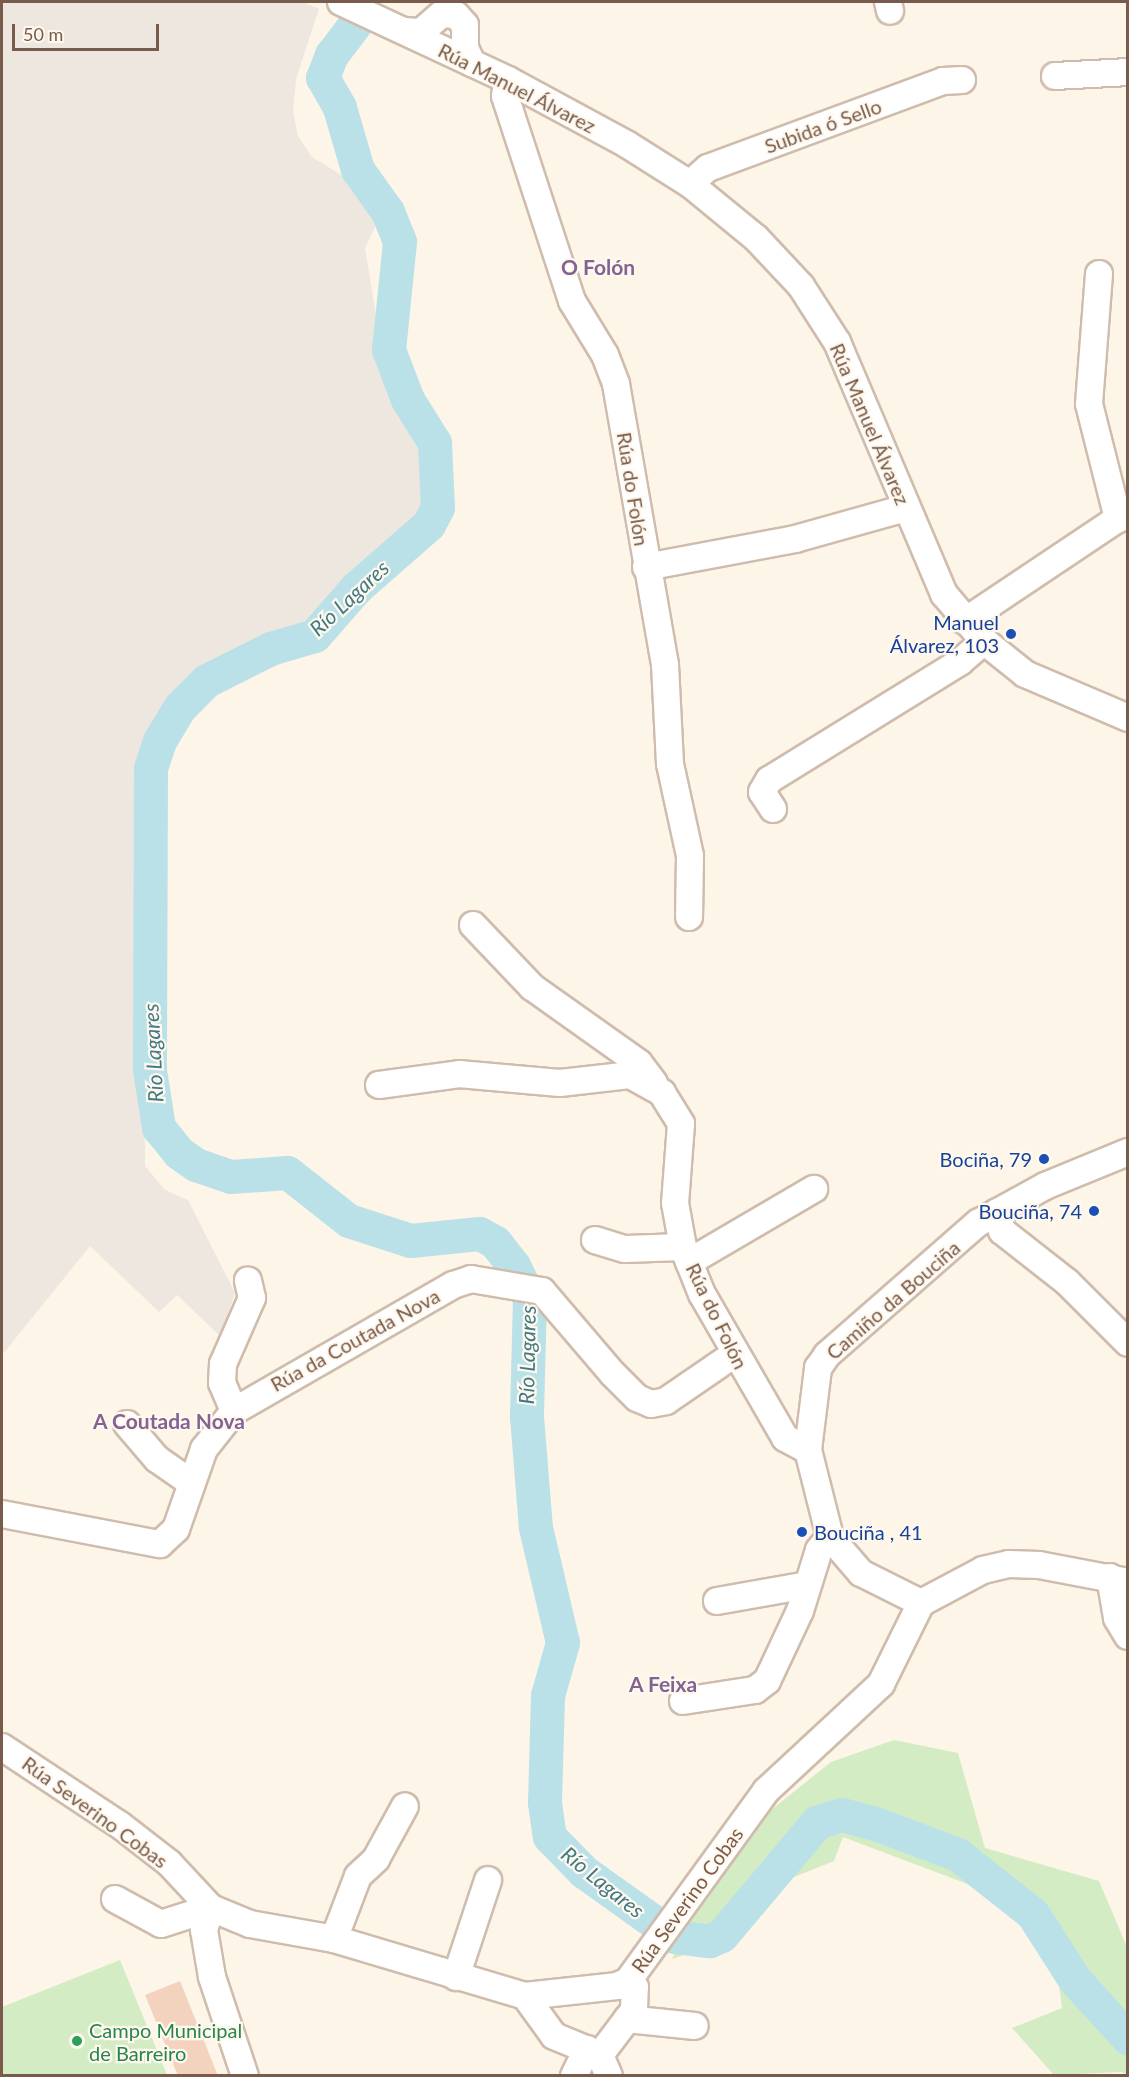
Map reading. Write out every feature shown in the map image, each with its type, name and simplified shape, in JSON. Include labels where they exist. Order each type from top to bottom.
[{"type":"street","name":"Rúa Manuel Álvarez","points":[[341,2],[405,31],[453,44],[472,63],[508,80],[690,184],[756,238],[801,286],[837,342],[944,594],[984,641],[1025,674],[1128,718]]},
{"type":"street","points":[[405,31],[421,32],[454,10]]},
{"type":"street","points":[[453,44],[454,10]]},
{"type":"street","points":[[1055,76],[1128,72]]},
{"type":"street","name":"Rúa do Folón","points":[[508,80],[505,96],[572,301],[605,355],[616,384],[646,567],[665,665],[670,764],[690,856],[689,917]]},
{"type":"street","name":"Subida ó Sello","points":[[690,184],[708,168],[943,81],[962,80]]},
{"type":"street","points":[[965,621],[1123,515],[1089,404],[1099,274]]},
{"type":"street","points":[[646,567],[795,539],[906,508]]},
{"type":"street","points":[[773,808],[762,792],[769,780],[960,662],[984,641]]},
{"type":"street","name":"Rúa do Folón","points":[[473,925],[532,987],[639,1063],[662,1093],[681,1124],[675,1203],[686,1255],[733,1355],[785,1438],[808,1449]]},
{"type":"street","name":"Rúa do Folón","points":[[379,1085],[459,1074],[560,1083],[630,1075],[662,1093]]},
{"type":"street","name":"Camiño da Bouciña","points":[[921,1603],[861,1573],[830,1537],[808,1449],[813,1388],[827,1355],[997,1212],[1045,1186],[1128,1152]]},
{"type":"street","points":[[595,1240],[625,1249],[686,1255],[814,1189]]},
{"type":"street","points":[[997,1212],[1002,1231],[1067,1282],[1128,1344]]},
{"type":"street","name":"Rúa da Coutada Nova","points":[[2,1514],[146,1545],[160,1544],[176,1529],[190,1482],[204,1449],[234,1411],[453,1285],[471,1279],[500,1281],[542,1291],[613,1374],[637,1398],[651,1404],[666,1401],[733,1355]]},
{"type":"street","points":[[234,1411],[222,1383],[223,1364],[252,1298],[248,1280]]},
{"type":"street","points":[[127,1424],[157,1459],[190,1482]]},
{"type":"street","points":[[682,1701],[755,1690],[767,1681],[808,1585],[819,1550],[830,1537]]},
{"type":"street","points":[[921,1603],[983,1570],[1009,1564],[1119,1580],[1118,1618],[1128,1636]]},
{"type":"street","points":[[717,1601],[808,1585]]},
{"type":"street","name":"Rúa Severino Cobas","points":[[2,1747],[120,1825],[169,1863],[211,1908],[250,1924],[334,1939],[456,1977],[525,1995],[628,1981],[766,1791],[881,1684],[921,1603]]},
{"type":"street","points":[[334,1939],[358,1876],[376,1859],[405,1806]]},
{"type":"street","points":[[456,1977],[488,1880]]},
{"type":"street","points":[[115,1899],[161,1924],[211,1908]]},
{"type":"street","points":[[211,1908],[204,1930],[212,1977],[245,2076]]},
{"type":"street","points":[[574,2076],[599,2060],[634,2010],[635,1987],[628,1981]]},
{"type":"street","points":[[525,1995],[554,2036],[599,2060]]},
{"type":"street","points":[[627,2019],[695,2026]]},
{"type":"shaded area","points":[[2,2],[303,2],[319,9],[296,79],[293,112],[298,136],[312,157],[348,179],[379,219],[365,248],[390,400],[412,426],[434,507],[425,521],[345,594],[317,629],[277,639],[197,680],[157,728],[143,760],[145,1166],[165,1190],[188,1200],[235,1293],[220,1336],[177,1295],[159,1312],[90,1246],[2,1355]]},
{"type":"green space","points":[[894,1740],[958,1753],[985,1848],[1099,1881],[1127,1947],[1127,2075],[1122,2072],[1054,2075],[1012,2028],[1062,2008],[1050,1915],[843,1837],[834,1861],[789,1879],[737,1938],[672,1959],[702,1898],[766,1814],[831,1762]]},
{"type":"green space","name":"Campo Municipal de Barreiro","points":[[120,1960],[167,2075],[2,2075],[2,2007]]},
{"type":"building","points":[[180,1981],[218,2076],[178,2076],[145,1995]]},
{"type":"waterway","name":"Río Lagares","points":[[355,25],[332,55],[323,78],[340,108],[358,170],[388,212],[400,242],[389,350],[408,400],[435,443],[438,508],[429,525],[356,589],[315,636],[271,649],[207,681],[180,708],[160,741],[151,769],[150,1070],[159,1128],[179,1153],[196,1165],[231,1177],[288,1173],[349,1221],[411,1241],[480,1234],[496,1243],[514,1266],[530,1299],[527,1417],[536,1528],[563,1643],[548,1696],[545,1803],[550,1837],[584,1872],[675,1937],[710,1941],[722,1936],[817,1823],[842,1815],[876,1824],[958,1855],[1033,1914],[1075,1980],[1128,2038]]},
{"type":"place","name":"Manuel Álvarez, 103","points":[[1011,634]]},
{"type":"place","name":"Bociña, 79","points":[[1044,1159]]},
{"type":"place","name":"Bouciña, 74","points":[[1094,1211]]},
{"type":"place","name":"Bouciña , 41","points":[[802,1532]]},
{"type":"place","name":"Campo Municipal de Barreiro","points":[[77,2041]]},
{"type":"district","name":"O Folón","points":[[598,267]]},
{"type":"district","name":"A Coutada Nova","points":[[169,1421]]},
{"type":"district","name":"A Feixa","points":[[663,1684]]}]
